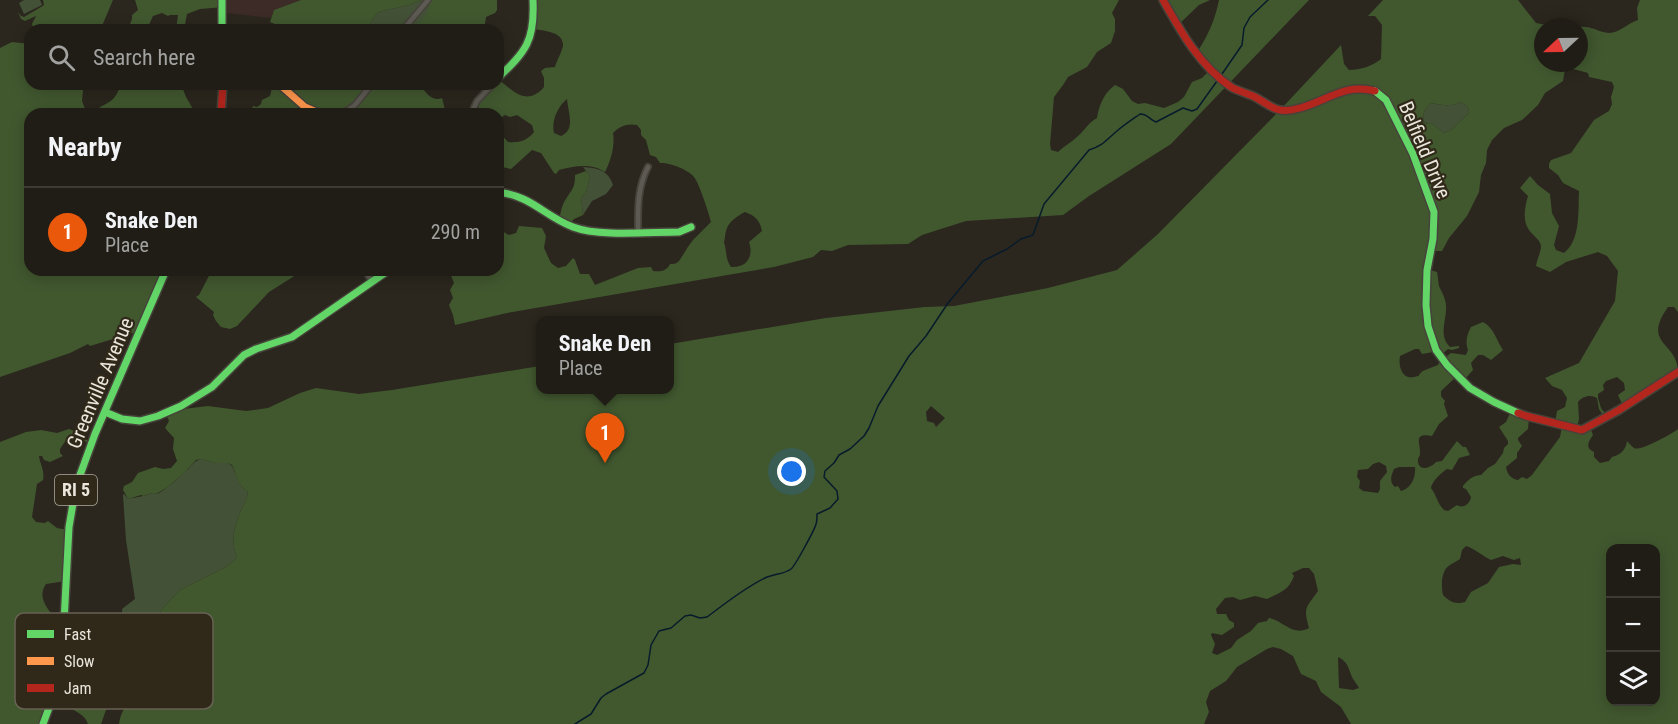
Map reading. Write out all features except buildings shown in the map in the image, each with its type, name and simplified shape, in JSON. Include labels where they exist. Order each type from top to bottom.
[{"type":"street","points":[[222,0],[222,24]]},
{"type":"street","points":[[408,24],[428,0]]},
{"type":"street","points":[[504,72],[529,44],[534,25],[533,0]]},
{"type":"street","name":"Belfield Drive","points":[[1163,0],[1200,59],[1227,84],[1277,110],[1300,107],[1353,89],[1367,88],[1382,95],[1386,100],[1413,154],[1434,212],[1426,288],[1426,317],[1431,339],[1441,357],[1475,392],[1526,416],[1582,430],[1619,410],[1678,372]]},
{"type":"street","points":[[221,108],[223,90]]},
{"type":"street","points":[[286,90],[307,108]]},
{"type":"street","points":[[351,108],[367,90]]},
{"type":"street","points":[[474,108],[487,90]]},
{"type":"street","points":[[638,233],[638,193],[648,167]]},
{"type":"street","points":[[504,193],[514,194],[570,226],[590,232],[679,232],[691,227]]},
{"type":"street","name":"Greenville Avenue","points":[[65,613],[67,546],[74,498],[87,455],[163,276]]},
{"type":"street","points":[[368,276],[372,282]]},
{"type":"street","points":[[105,412],[119,419],[141,421],[164,414],[217,384],[237,361],[249,352],[291,338],[380,276]]},
{"type":"street","name":"Greenville Avenue","points":[[43,724],[49,709]]},
{"type":"shaded area","points":[[225,0],[301,0],[274,10],[271,18],[225,13]]},
{"type":"green space","points":[[24,0],[40,0],[42,5],[24,14],[19,3]]},
{"type":"green space","points":[[43,0],[113,0],[103,24],[32,24],[36,16],[25,21],[21,19],[18,12],[24,17],[44,5]]},
{"type":"green space","points":[[135,0],[225,0],[224,7],[200,9],[187,14],[185,24],[177,24],[178,15],[168,16],[162,13],[153,16],[149,24],[130,24],[132,15],[138,10]]},
{"type":"green space","points":[[301,0],[421,0],[378,12],[370,24],[275,24],[270,22],[274,10]]},
{"type":"green space","points":[[428,0],[430,8],[424,19],[417,24],[370,24],[378,12]]},
{"type":"green space","points":[[428,0],[497,0],[497,10],[486,17],[485,24],[416,24],[424,18],[430,4]]},
{"type":"green space","points":[[533,0],[1119,0],[1112,13],[1115,19],[1115,31],[1111,43],[1097,52],[1087,67],[1068,77],[1054,97],[1050,144],[1051,150],[1058,152],[1097,118],[1103,100],[1115,85],[1123,89],[1132,101],[1138,104],[1145,103],[1164,108],[1184,97],[1192,82],[1202,78],[1210,70],[1196,54],[1211,28],[1219,0],[1309,0],[1171,144],[1063,215],[966,221],[922,235],[908,244],[848,245],[832,251],[821,250],[813,257],[774,267],[507,313],[455,325],[449,305],[453,298],[450,290],[454,283],[451,276],[504,276],[504,232],[509,235],[516,233],[519,226],[542,228],[546,236],[544,248],[551,263],[558,268],[566,266],[573,258],[580,274],[589,274],[595,285],[638,268],[651,267],[653,271],[665,270],[670,264],[679,261],[693,240],[711,222],[694,177],[678,167],[660,163],[656,157],[650,155],[646,140],[637,125],[624,126],[613,133],[612,153],[605,172],[594,167],[582,166],[559,170],[556,174],[541,153],[532,150],[511,169],[504,167],[504,138],[508,142],[529,138],[534,132],[532,125],[517,115],[504,116],[504,108],[475,108],[487,90],[504,90],[504,84],[520,95],[526,96],[538,93],[544,87],[541,71],[555,67],[563,44],[559,36],[534,29]],"holes":[[[567,99],[570,125],[566,133],[561,136],[554,133],[554,119]],[[745,212],[752,215],[760,224],[762,231],[749,242],[751,252],[748,260],[737,267],[731,267],[724,242],[727,228],[736,217]]]},
{"type":"green space","points":[[1163,0],[1210,0],[1199,5],[1178,25]]},
{"type":"green space","points":[[1383,0],[1518,0],[1534,20],[1534,72],[1564,72],[1563,81],[1545,93],[1538,105],[1522,120],[1504,128],[1492,140],[1487,150],[1479,192],[1467,216],[1449,238],[1442,251],[1431,251],[1427,269],[1437,272],[1439,286],[1445,298],[1444,336],[1450,347],[1459,346],[1452,350],[1448,349],[1442,354],[1443,359],[1451,353],[1466,355],[1467,338],[1471,327],[1483,322],[1493,331],[1503,350],[1491,360],[1478,355],[1471,363],[1473,370],[1464,380],[1457,376],[1441,391],[1448,416],[1439,424],[1432,436],[1420,437],[1418,463],[1422,468],[1442,461],[1457,441],[1466,447],[1470,455],[1459,458],[1452,470],[1447,469],[1437,477],[1432,485],[1431,488],[1440,505],[1448,511],[1457,505],[1468,504],[1471,497],[1463,486],[1471,478],[1481,475],[1495,464],[1503,453],[1508,441],[1499,427],[1506,422],[1511,411],[1529,417],[1528,429],[1518,438],[1522,446],[1517,453],[1517,458],[1506,467],[1511,477],[1518,480],[1522,477],[1527,479],[1532,475],[1560,437],[1562,426],[1555,423],[1557,411],[1565,407],[1567,398],[1562,390],[1552,386],[1545,378],[1579,363],[1615,301],[1618,271],[1607,256],[1598,252],[1566,262],[1550,272],[1536,266],[1541,246],[1525,222],[1528,196],[1520,188],[1530,176],[1550,194],[1552,213],[1559,226],[1554,245],[1556,250],[1564,253],[1576,233],[1579,191],[1563,183],[1558,175],[1549,168],[1549,164],[1551,160],[1571,153],[1594,120],[1609,111],[1614,87],[1612,82],[1589,77],[1588,73],[1584,72],[1588,72],[1588,27],[1613,33],[1638,20],[1637,8],[1640,0],[1678,0],[1678,312],[1674,307],[1668,307],[1658,329],[1659,336],[1673,355],[1678,372],[1623,406],[1618,395],[1625,390],[1624,383],[1617,377],[1606,381],[1603,385],[1604,390],[1598,394],[1598,398],[1607,416],[1604,417],[1599,409],[1597,398],[1584,397],[1578,402],[1577,428],[1590,427],[1593,435],[1588,447],[1600,463],[1609,461],[1620,453],[1627,441],[1637,449],[1678,429],[1678,724],[1351,724],[1341,707],[1321,692],[1316,681],[1301,674],[1293,656],[1273,647],[1237,667],[1226,681],[1210,691],[1206,702],[1209,712],[1204,724],[119,724],[124,709],[213,709],[213,613],[160,613],[180,590],[226,567],[237,558],[233,541],[234,532],[248,492],[239,482],[232,465],[201,459],[196,460],[168,487],[156,494],[128,499],[123,490],[124,486],[132,482],[138,473],[155,467],[171,468],[177,461],[173,449],[174,438],[165,428],[169,421],[166,414],[175,410],[208,406],[246,411],[268,408],[316,388],[359,394],[536,367],[536,394],[674,394],[674,343],[826,318],[954,306],[1048,288],[1117,270],[1158,234],[1341,45],[1344,64],[1349,70],[1366,67],[1381,59],[1382,25],[1375,16],[1368,16]],"holes":[[[1461,102],[1468,107],[1469,113],[1451,130],[1444,133],[1431,123],[1427,124],[1423,121],[1424,111],[1431,103],[1454,105]],[[1419,349],[1422,354],[1433,352],[1441,358],[1438,365],[1423,371],[1418,376],[1406,376],[1400,368],[1400,356]],[[931,406],[945,418],[936,427],[934,423],[927,421],[926,412]],[[1379,462],[1386,466],[1387,472],[1380,481],[1378,493],[1363,491],[1359,488],[1360,481],[1357,477],[1358,470],[1368,469]],[[1415,467],[1412,482],[1408,488],[1401,491],[1398,486],[1395,487],[1391,479],[1394,469]],[[1466,546],[1491,560],[1503,556],[1514,560],[1520,558],[1521,565],[1499,567],[1488,583],[1471,592],[1465,602],[1455,603],[1443,595],[1443,574],[1447,567],[1460,559],[1462,550]],[[1309,568],[1314,574],[1318,591],[1307,608],[1309,628],[1293,630],[1269,618],[1267,621],[1258,623],[1231,648],[1217,655],[1212,653],[1215,644],[1212,633],[1222,635],[1234,627],[1234,623],[1226,614],[1217,614],[1216,609],[1225,598],[1233,597],[1240,600],[1255,596],[1267,599],[1287,588],[1294,576],[1292,573]],[[1338,657],[1346,664],[1359,688],[1353,690],[1339,688]]]},
{"type":"green space","points":[[12,42],[24,43],[24,90],[83,90],[82,101],[85,108],[24,108],[24,276],[162,276],[139,331],[90,346],[88,344],[70,353],[0,377],[0,48]]},
{"type":"green space","points":[[118,90],[183,90],[192,108],[100,108],[116,96]]},
{"type":"green space","points":[[272,90],[424,90],[430,97],[442,98],[444,108],[252,108],[253,106],[257,107],[262,100],[270,96]]},
{"type":"green space","points":[[1461,102],[1468,107],[1469,113],[1451,130],[1444,133],[1431,123],[1423,121],[1424,111],[1431,103],[1450,105]]},
{"type":"green space","points":[[583,167],[602,171],[613,185],[606,194],[592,201],[583,215],[581,198],[586,193],[590,176]]},
{"type":"green space","points":[[586,171],[590,176],[586,193],[581,198],[583,215],[571,222],[559,219],[564,203],[574,186],[575,175]]},
{"type":"green space","points":[[209,276],[294,276],[269,292],[237,326],[230,329],[221,327],[213,315],[214,312],[196,297]]},
{"type":"green space","points":[[69,429],[91,442],[90,444],[75,436],[68,437],[60,449],[63,456],[50,462],[39,456],[43,480],[37,484],[32,517],[36,522],[48,521],[57,528],[68,530],[66,581],[46,584],[42,593],[51,613],[15,613],[15,709],[50,709],[43,724],[0,724],[0,442],[26,432],[41,430],[57,433]]},
{"type":"green space","points":[[198,460],[228,463],[232,466],[241,486],[248,492],[234,532],[233,541],[237,558],[226,567],[180,590],[160,613],[122,613],[122,609],[135,599],[126,540],[123,495],[128,499],[152,493],[157,494]]},
{"type":"green space","points":[[70,709],[107,709],[101,724],[88,724],[83,716]]},
{"type":"waterway","points":[[1222,74],[1242,45],[1244,28],[1250,17],[1268,0]]},
{"type":"waterway","points":[[575,724],[591,714],[606,694],[644,673],[648,665],[651,645],[659,631],[671,628],[685,616],[707,617],[757,582],[791,569],[812,533],[817,514],[830,508],[838,499],[837,491],[824,477],[825,471],[839,455],[850,449],[864,436],[878,406],[909,356],[926,336],[948,303],[983,261],[1021,239],[1033,235],[1044,204],[1089,150],[1101,145],[1140,114],[1156,122],[1183,108],[1192,111],[1197,109],[1217,81]]},
{"type":"traffic: fast","points":[[222,0],[222,24]]},
{"type":"traffic: fast","points":[[504,72],[527,44],[532,26],[533,0]]},
{"type":"traffic: fast","points":[[1375,91],[1386,100],[1413,154],[1434,212],[1433,239],[1427,270],[1426,305],[1428,326],[1436,350],[1447,365],[1470,388],[1518,413]]},
{"type":"traffic: fast","points":[[504,193],[529,202],[563,223],[584,230],[610,233],[679,232],[691,227]]},
{"type":"traffic: fast","points":[[64,613],[69,527],[76,486],[95,434],[163,276]]},
{"type":"traffic: fast","points":[[105,412],[122,419],[140,421],[181,406],[212,387],[244,355],[292,337],[380,276]]},
{"type":"traffic: fast","points":[[43,724],[49,709]]},
{"type":"traffic: slow","points":[[286,90],[307,108]]},
{"type":"traffic: jam","points":[[1163,0],[1184,36],[1220,79],[1231,87],[1279,110],[1300,108],[1354,89],[1375,91]]},
{"type":"traffic: jam","points":[[221,108],[223,90]]},
{"type":"traffic: jam","points":[[1518,413],[1582,430],[1619,410],[1678,372]]},
{"type":"place","name":"Snake Den","points":[[605,463]]}]
